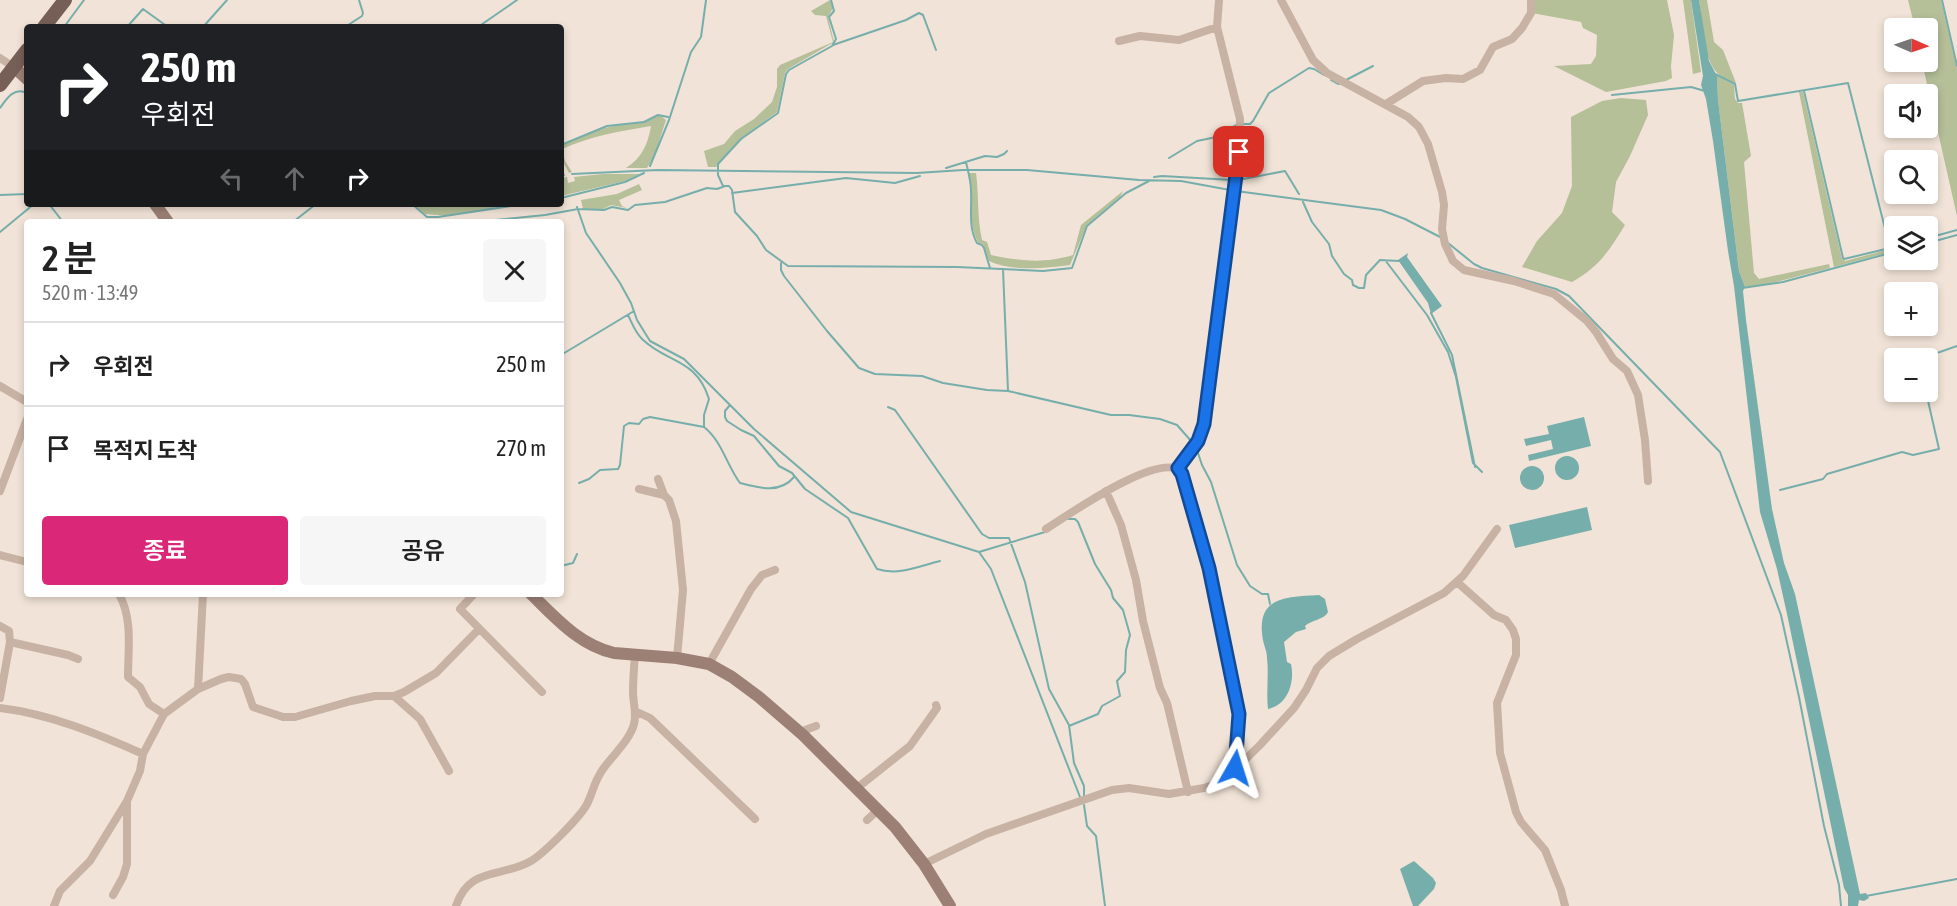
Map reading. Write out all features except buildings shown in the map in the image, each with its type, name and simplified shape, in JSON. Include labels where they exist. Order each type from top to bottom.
[{"type":"main road","points":[[46,24],[64,0]]},
{"type":"main road","points":[[0,85],[24,54]]},
{"type":"street","points":[[1178,468],[1198,441],[1204,424],[1239,152],[1240,118],[1217,27],[1219,0]]},
{"type":"street","points":[[1282,0],[1319,67],[1342,83],[1408,117],[1419,127],[1428,144],[1442,192],[1444,244],[1454,261],[1464,270],[1514,281],[1554,294],[1587,321],[1613,359],[1627,371],[1638,395],[1648,481]]},
{"type":"street","points":[[1386,104],[1423,81],[1446,78],[1462,79],[1480,70],[1493,47],[1512,39],[1522,28],[1530,13],[1531,0]]},
{"type":"street","points":[[1119,41],[1140,36],[1179,40],[1217,27]]},
{"type":"street","points":[[0,58],[24,76]]},
{"type":"street","points":[[156,207],[166,219]]},
{"type":"street","points":[[0,386],[24,400]]},
{"type":"street","points":[[0,491],[24,427]]},
{"type":"street","points":[[1046,529],[1106,491],[1139,474],[1167,467],[1178,468]]},
{"type":"street","points":[[1178,468],[1182,474],[1209,568],[1239,714],[1235,768]]},
{"type":"street","points":[[658,479],[664,495],[669,500],[676,521],[682,572],[683,590],[676,658]]},
{"type":"street","points":[[639,489],[664,495]]},
{"type":"street","points":[[1106,491],[1120,525],[1136,580],[1143,621],[1160,688],[1167,703],[1188,792]]},
{"type":"street","points":[[924,864],[986,834],[1112,790],[1129,788],[1169,794],[1188,792],[1222,782],[1294,708],[1317,668],[1329,656],[1356,639],[1444,593],[1463,576],[1497,529]]},
{"type":"street","points":[[0,555],[24,561]]},
{"type":"street","points":[[709,663],[751,589],[762,575],[775,570]]},
{"type":"street","points":[[1457,582],[1494,615],[1506,621],[1516,639],[1516,655],[1497,704],[1500,753],[1516,812],[1521,822],[1545,850],[1562,890],[1564,906]]},
{"type":"street","points":[[121,597],[126,606],[129,622],[128,677],[140,687],[149,704],[164,714]]},
{"type":"street","points":[[198,689],[203,597]]},
{"type":"street","points":[[471,597],[460,609],[542,692]]},
{"type":"street","points":[[534,597],[568,629],[588,644],[601,650],[709,663],[759,697],[800,732],[895,827],[924,864],[950,906]]},
{"type":"street","points":[[0,626],[9,631],[10,642],[0,698]]},
{"type":"street","points":[[54,906],[60,891],[81,872],[96,853],[127,801],[140,771],[143,754],[164,714],[198,689],[220,679],[229,677],[241,679],[253,707],[283,717],[295,717],[375,696],[394,696],[435,673],[479,629]]},
{"type":"street","points":[[10,642],[78,659]]},
{"type":"street","points":[[456,906],[462,892],[474,879],[511,869],[533,860],[582,813],[594,784],[620,746],[629,737],[634,723],[635,655]]},
{"type":"street","points":[[394,696],[420,719],[449,771]]},
{"type":"street","points":[[857,788],[915,741],[937,708],[936,705]]},
{"type":"street","points":[[0,708],[56,720],[96,733],[143,754]]},
{"type":"street","points":[[635,711],[650,718],[755,819]]},
{"type":"street","points":[[800,732],[816,726]]},
{"type":"street","points":[[113,895],[127,864],[127,801]]},
{"type":"street","points":[[867,820],[878,810]]},
{"type":"green space","points":[[830,0],[833,8],[828,17],[834,42],[788,69],[785,73],[777,112],[740,139],[716,167],[708,167],[704,151],[724,144],[735,131],[754,119],[772,102],[777,87],[777,69],[780,65],[833,42],[826,16],[815,15],[811,11]]},
{"type":"green space","points":[[1533,0],[1667,0],[1674,35],[1672,78],[1606,92],[1554,66],[1591,64],[1596,56],[1597,35],[1583,28],[1581,22],[1532,13]]},
{"type":"green space","points":[[1683,0],[1691,0],[1701,72],[1693,74]]},
{"type":"green space","points":[[1699,0],[1707,0],[1714,42],[1723,50],[1736,83],[1716,72],[1710,62],[1706,50]]},
{"type":"green space","points":[[1908,0],[1941,0],[1957,69],[1957,216],[1938,132],[1938,84],[1927,84],[1924,72],[1938,72],[1938,18],[1912,18]]},
{"type":"green space","points":[[1717,76],[1734,85],[1735,99],[1738,103],[1742,103],[1751,156],[1744,162],[1754,273],[1759,279],[1829,264],[1830,268],[1765,285],[1745,287],[1739,271]]},
{"type":"green space","points":[[1799,92],[1803,92],[1842,259],[1845,261],[1884,251],[1884,254],[1834,267]]},
{"type":"green space","points":[[1621,98],[1646,100],[1648,115],[1616,182],[1612,212],[1625,225],[1603,258],[1572,282],[1522,267],[1537,241],[1562,213],[1572,186],[1571,117],[1602,101]]},
{"type":"green space","points":[[661,116],[666,120],[654,157],[647,168],[626,168],[643,150],[651,126],[595,137],[564,148],[564,145],[599,130]]},
{"type":"green space","points":[[564,157],[572,172],[569,173],[564,164]]},
{"type":"green space","points":[[969,173],[976,173],[980,232],[982,240],[987,242],[991,255],[1022,260],[1042,261],[1073,255],[1081,225],[1123,191],[1120,197],[1087,225],[1070,265],[1040,268],[1009,267],[989,261],[983,244],[978,242],[973,226]]},
{"type":"green space","points":[[640,174],[625,181],[564,195],[564,178],[567,177],[568,183],[575,181],[574,177]]},
{"type":"green space","points":[[639,184],[642,190],[619,200],[622,206],[627,208],[611,205],[603,209],[583,209],[581,200],[617,194]]},
{"type":"green space","points":[[417,207],[498,207],[449,216],[425,214]]},
{"type":"water","points":[[1691,0],[1699,0],[1709,61],[1717,76],[1739,271],[1745,287],[1743,291],[1746,320],[1772,509],[1784,563],[1795,594],[1860,894],[1866,893],[1869,898],[1864,901],[1859,900],[1858,906],[1848,906],[1848,895],[1844,888],[1777,569],[1760,512],[1734,286],[1713,141],[1706,99],[1701,85],[1703,76]]},
{"type":"water","points":[[1408,253],[1407,257],[1442,306],[1431,314],[1428,303],[1398,260]]},
{"type":"water","points":[[1584,417],[1591,446],[1529,461],[1528,455],[1553,449],[1551,440],[1526,446],[1524,439],[1549,434],[1547,426]]},
{"type":"water","points":[[1567,456],[1575,460],[1579,468],[1575,476],[1567,480],[1559,476],[1555,468],[1559,460]]},
{"type":"water","points":[[1532,466],[1540,470],[1544,478],[1540,486],[1532,490],[1524,486],[1520,478],[1524,470]]},
{"type":"water","points":[[1587,507],[1592,530],[1515,548],[1509,525]]},
{"type":"water","points":[[1319,595],[1325,599],[1328,612],[1324,617],[1308,624],[1305,626],[1306,629],[1296,632],[1284,642],[1287,662],[1291,664],[1291,685],[1281,703],[1268,709],[1267,655],[1262,626],[1264,615],[1276,602],[1295,597]]},
{"type":"water","points":[[1414,861],[1436,883],[1434,889],[1418,906],[1413,906],[1400,869]]},
{"type":"waterway","points":[[66,24],[84,0]]},
{"type":"waterway","points":[[206,24],[227,0]]},
{"type":"waterway","points":[[350,24],[362,16],[359,0]]},
{"type":"waterway","points":[[482,24],[517,0]]},
{"type":"waterway","points":[[650,166],[669,120],[691,52],[701,37],[706,0]]},
{"type":"waterway","points":[[723,186],[718,175],[718,164],[741,139],[778,113],[786,74],[789,70],[832,46],[836,39],[829,17],[834,11],[831,0]]},
{"type":"waterway","points":[[1942,0],[1957,66]]},
{"type":"waterway","points":[[130,24],[143,9],[164,24]]},
{"type":"waterway","points":[[833,45],[906,20],[919,13],[923,15],[936,50]]},
{"type":"waterway","points":[[1346,80],[1373,66]]},
{"type":"waterway","points":[[1242,124],[1250,124],[1253,121],[1269,93],[1309,68],[1324,75]]},
{"type":"waterway","points":[[1715,74],[1735,84],[1738,101],[1848,83],[1884,224]]},
{"type":"waterway","points":[[1331,80],[1338,84],[1341,83]]},
{"type":"waterway","points":[[1612,95],[1691,87],[1705,91]]},
{"type":"waterway","points":[[1804,91],[1843,258],[1884,249]]},
{"type":"waterway","points":[[0,108],[15,92],[24,92]]},
{"type":"waterway","points":[[564,144],[607,126],[644,122],[658,115],[668,117]]},
{"type":"waterway","points":[[1169,158],[1197,141],[1226,135],[1229,129],[1236,125]]},
{"type":"waterway","points":[[946,168],[985,156],[997,157],[1007,151]]},
{"type":"waterway","points":[[966,162],[971,187],[972,231],[977,243],[984,248],[990,268]]},
{"type":"waterway","points":[[572,174],[658,170],[917,173],[1027,170],[1139,180],[1181,181],[1230,190]]},
{"type":"waterway","points":[[1238,180],[1285,171],[1299,194]]},
{"type":"waterway","points":[[564,197],[625,182],[644,173]]},
{"type":"waterway","points":[[732,193],[846,178],[895,183],[920,176]]},
{"type":"waterway","points":[[1154,177],[1232,180]]},
{"type":"waterway","points":[[506,219],[578,209],[604,210],[612,207],[628,210],[635,205],[665,202],[707,188],[717,189],[729,186],[732,190],[735,212],[757,236],[766,250],[788,266],[957,267],[1043,271],[1072,268],[1087,226],[1126,193],[1149,181]]},
{"type":"waterway","points":[[1236,191],[1381,210],[1405,219],[1442,238]]},
{"type":"waterway","points":[[0,195],[24,194]]},
{"type":"waterway","points":[[1303,202],[1312,222],[1329,244],[1332,256],[1344,274],[1352,280],[1353,285],[1364,288],[1366,275],[1380,260],[1399,261]]},
{"type":"waterway","points":[[0,232],[30,207]]},
{"type":"waterway","points":[[51,207],[61,219]]},
{"type":"waterway","points":[[297,219],[312,207]]},
{"type":"waterway","points":[[415,207],[427,217],[504,207]]},
{"type":"waterway","points":[[577,207],[586,233],[620,283],[637,320],[650,341],[684,359],[754,429],[851,512],[979,552],[991,569],[1080,797]]},
{"type":"waterway","points":[[1938,235],[1957,230]]},
{"type":"waterway","points":[[1938,240],[1957,235]]},
{"type":"waterway","points":[[1448,243],[1482,268],[1556,289],[1569,296],[1720,452],[1781,615],[1824,826],[1839,885],[1841,906]]},
{"type":"waterway","points":[[1742,288],[1783,282],[1884,255]]},
{"type":"waterway","points":[[1385,260],[1427,315],[1448,352],[1456,377],[1473,463],[1482,472]]},
{"type":"waterway","points":[[781,263],[784,276],[859,368],[875,374],[922,376],[943,383],[1008,391]]},
{"type":"waterway","points":[[1003,269],[1008,391],[1111,415],[1160,419],[1177,425],[1192,442]]},
{"type":"waterway","points":[[564,353],[634,311]]},
{"type":"waterway","points":[[1431,313],[1452,355],[1475,467]]},
{"type":"waterway","points":[[628,315],[642,339],[697,376],[709,399],[704,415],[704,426]]},
{"type":"waterway","points":[[1938,353],[1957,346]]},
{"type":"waterway","points":[[1780,490],[1823,479],[1827,474],[1902,452],[1913,455],[1939,449],[1928,402]]},
{"type":"waterway","points":[[730,405],[725,411],[727,421],[754,436],[779,466],[792,473],[805,489],[848,518],[877,569],[901,571],[940,561]]},
{"type":"waterway","points":[[888,407],[895,410],[982,534],[989,538],[1009,538],[1025,582],[1049,689],[1069,725],[1074,763],[1084,786],[1084,796]]},
{"type":"waterway","points":[[579,483],[589,479],[600,470],[618,469],[624,426],[629,423],[639,424],[643,419],[650,417],[704,427],[720,446],[740,483],[762,488],[776,488],[794,477]]},
{"type":"waterway","points":[[1196,447],[1211,482],[1237,565],[1250,586],[1262,594],[1268,594],[1270,604]]},
{"type":"waterway","points":[[1068,519],[1075,519],[1078,522],[1095,564],[1111,590],[1113,598],[1123,610],[1130,635],[1126,650],[1125,672],[1117,681],[1120,696],[1102,706],[1098,714],[1069,726]]},
{"type":"waterway","points":[[979,552],[1045,532]]},
{"type":"waterway","points":[[564,565],[573,563],[577,554]]},
{"type":"waterway","points":[[1084,805],[1087,826],[1096,836],[1105,906]]},
{"type":"waterway","points":[[1866,896],[1957,879]]},
{"type":"route","points":[[1235,768],[1239,714],[1209,568],[1182,474],[1178,468],[1198,441],[1207,409],[1239,152]]}]
